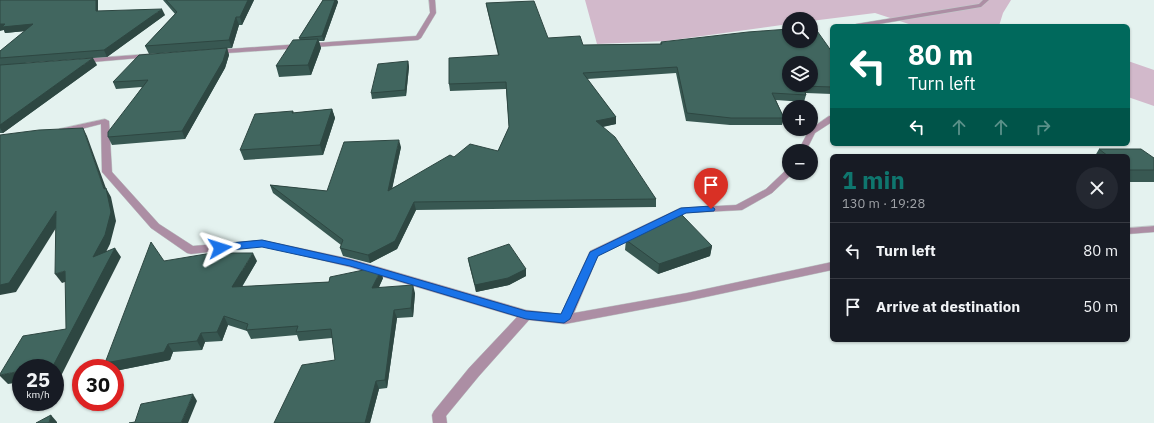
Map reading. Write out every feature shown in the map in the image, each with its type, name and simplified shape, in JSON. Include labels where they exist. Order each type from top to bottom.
[{"type":"street","points":[[206,52],[418,38],[433,13],[432,0]]},
{"type":"street","points":[[868,24],[982,5],[986,0]]},
{"type":"street","points":[[75,62],[159,56]]},
{"type":"street","points":[[806,144],[812,132],[830,119]]},
{"type":"street","points":[[54,133],[105,121],[107,172],[155,226],[192,250],[262,244],[351,263],[526,315],[564,319],[687,297],[830,266]]},
{"type":"street","points":[[564,319],[594,254],[684,210],[738,208],[768,191],[782,178]]},
{"type":"street","points":[[1130,231],[1154,229]]},
{"type":"street","points":[[440,423],[439,415],[474,372],[526,315]]},
{"type":"shaded area","points":[[585,0],[1011,0],[1003,13],[1000,24],[909,24],[875,13],[818,20],[818,12],[782,12],[782,25],[666,41],[597,44]]},
{"type":"shaded area","points":[[1130,62],[1154,70],[1154,106],[1130,98]]},
{"type":"building","points":[[0,0],[96,0],[96,11],[162,9],[104,50],[0,58],[0,51],[33,24],[2,27],[5,24],[0,24]]},
{"type":"building","points":[[166,0],[248,0],[240,17],[236,17],[229,40],[145,46],[177,12]]},
{"type":"building","points":[[323,0],[335,0],[322,36],[299,38]]},
{"type":"building","points":[[534,1],[548,38],[580,36],[583,45],[662,44],[661,42],[782,30],[782,48],[818,48],[818,32],[830,49],[830,87],[818,87],[818,56],[782,56],[782,92],[805,92],[806,95],[772,93],[782,114],[782,118],[731,118],[687,113],[677,67],[583,73],[616,117],[596,121],[615,137],[656,199],[414,202],[395,241],[368,255],[340,248],[343,240],[270,185],[327,191],[344,142],[399,140],[388,191],[450,155],[454,157],[470,144],[498,151],[509,127],[506,82],[449,84],[449,58],[499,55],[486,3]]},
{"type":"building","points":[[318,39],[308,65],[276,66],[293,40]]},
{"type":"building","points":[[227,48],[223,61],[182,131],[108,137],[108,132],[148,80],[113,82],[139,55]]},
{"type":"building","points":[[93,58],[0,125],[0,65]]},
{"type":"building","points":[[408,61],[405,90],[371,93],[378,64]]},
{"type":"building","points":[[332,109],[320,145],[240,150],[255,114],[293,111],[292,113]]},
{"type":"building","points":[[83,128],[104,189],[106,188],[111,212],[105,235],[93,257],[115,248],[57,359],[12,359],[12,373],[0,375],[23,336],[66,329],[65,271],[55,274],[56,211],[9,283],[0,285],[0,135],[39,130]]},
{"type":"building","points":[[1099,149],[1141,149],[1154,158],[1154,170],[1130,170],[1130,154],[1105,154]]},
{"type":"building","points":[[668,215],[671,218],[682,215],[712,246],[659,264],[626,240]]},
{"type":"building","points":[[151,242],[164,261],[212,253],[253,253],[232,287],[329,282],[330,277],[373,268],[381,270],[372,288],[413,285],[411,308],[394,310],[385,380],[376,381],[365,423],[274,423],[302,365],[335,360],[331,329],[296,332],[298,326],[246,330],[248,324],[224,316],[217,332],[201,333],[197,341],[168,344],[164,352],[124,359],[107,359]]},
{"type":"building","points":[[509,244],[526,269],[508,278],[475,285],[468,258]]},
{"type":"building","points":[[193,394],[181,423],[129,423],[135,422],[141,404]]},
{"type":"building","points":[[51,415],[49,423],[36,423]]},
{"type":"route","points":[[220,248],[262,244],[351,263],[526,315],[564,319],[594,254],[684,210],[711,209]]}]
